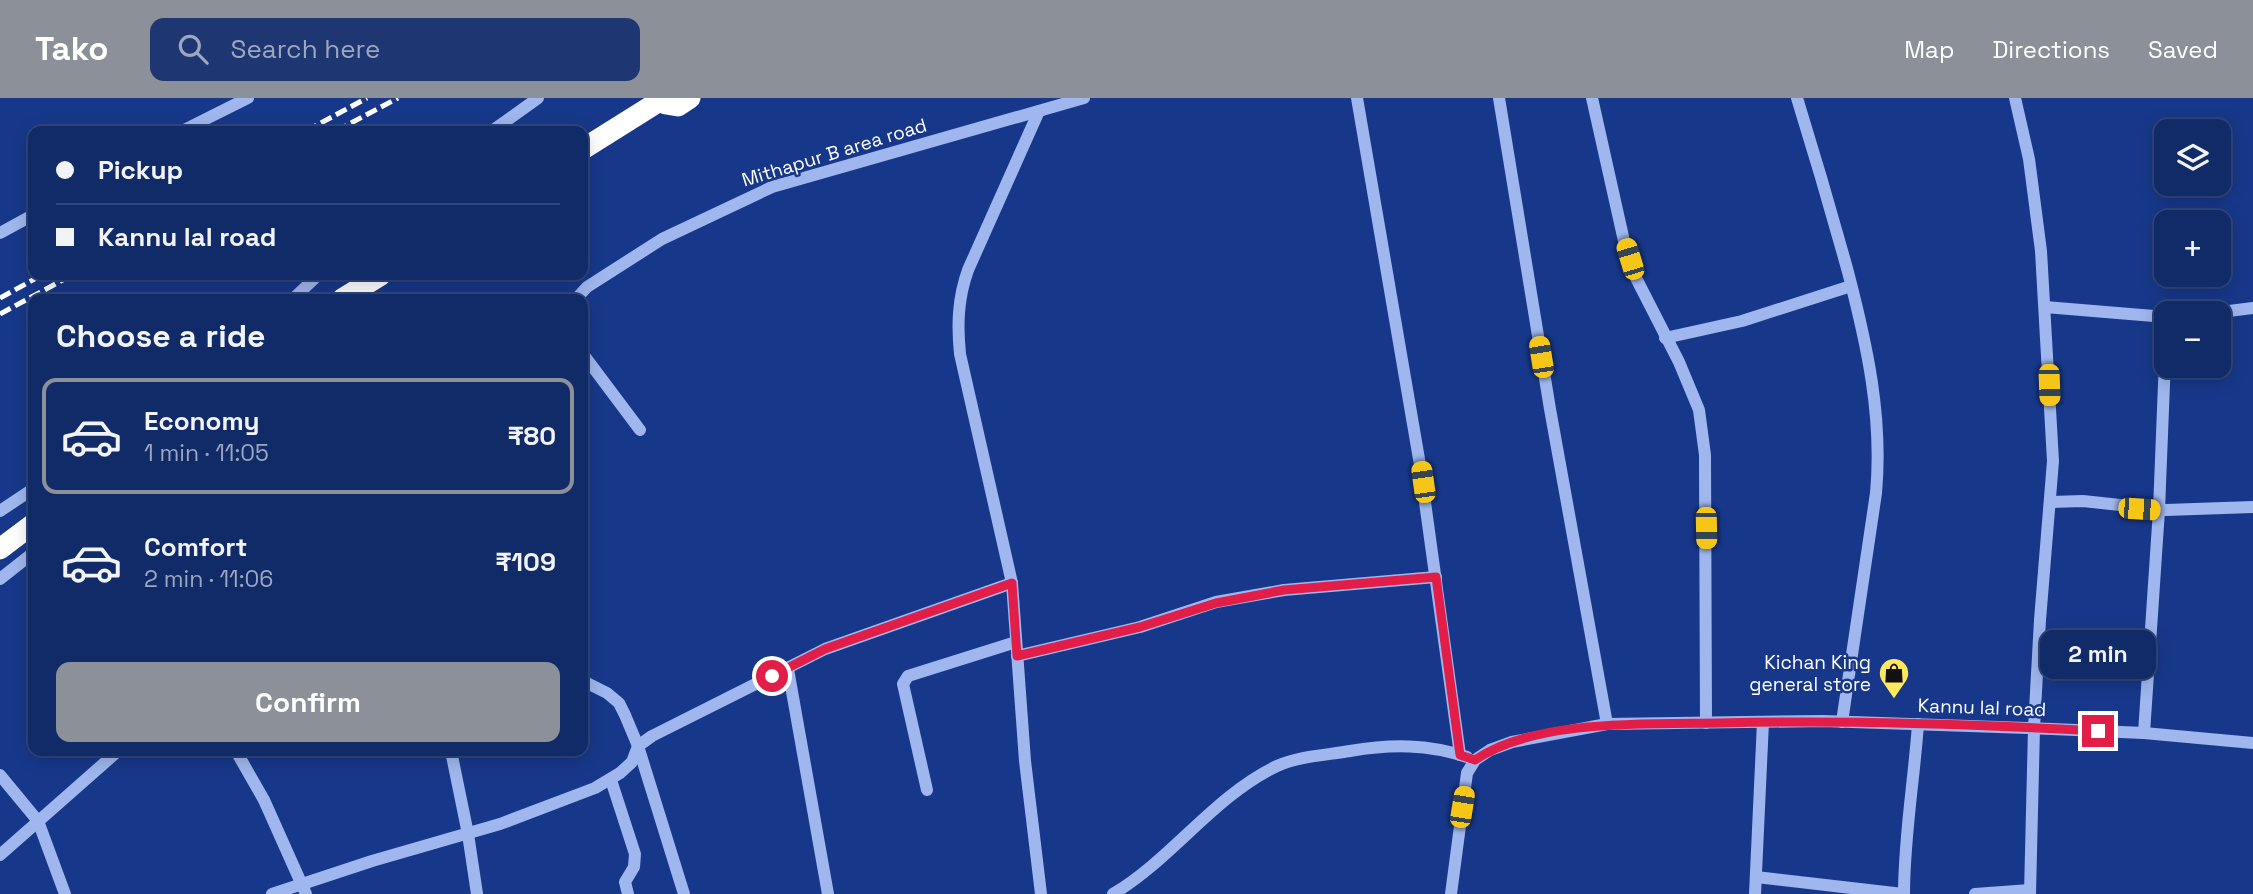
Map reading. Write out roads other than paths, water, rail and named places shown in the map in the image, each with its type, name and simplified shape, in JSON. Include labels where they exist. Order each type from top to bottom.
[{"type":"highway","points":[[588,146],[661,99],[666,104],[678,106],[690,98]]},
{"type":"highway","points":[[350,294],[373,280]]},
{"type":"highway","points":[[0,549],[28,528]]},
{"type":"street","points":[[192,126],[248,98]]},
{"type":"street","name":"Mithapur B area road","points":[[581,294],[662,239],[772,187],[1084,98]]},
{"type":"street","points":[[1357,98],[1419,459],[1460,755]]},
{"type":"street","points":[[1499,98],[1550,409],[1608,724]]},
{"type":"street","points":[[1592,98],[1624,241],[1635,276],[1679,362],[1699,410],[1706,550],[1706,723]]},
{"type":"street","points":[[1797,98],[1829,201],[1866,339],[1877,413],[1879,467],[1842,722]]},
{"type":"street","points":[[1975,894],[2030,892],[2034,728],[2040,620],[2051,502],[2053,461],[2041,251],[2029,159],[2015,98]]},
{"type":"street","points":[[499,126],[533,100]]},
{"type":"street","points":[[1039,111],[968,270],[959,304],[960,354],[1012,583],[1024,761],[1041,894]]},
{"type":"street","points":[[0,233],[28,218]]},
{"type":"street","points":[[298,294],[313,280]]},
{"type":"street","points":[[1665,338],[1742,321],[1851,286]]},
{"type":"street","points":[[2045,307],[2154,316]]},
{"type":"street","points":[[2231,311],[2253,308]]},
{"type":"street","points":[[588,361],[639,429]]},
{"type":"street","points":[[2144,733],[2159,510],[2164,378]]},
{"type":"street","points":[[0,511],[28,492]]},
{"type":"street","points":[[2051,502],[2083,501],[2159,510],[2253,507]]},
{"type":"street","points":[[0,579],[28,557]]},
{"type":"street","points":[[927,790],[903,684],[908,676],[1016,649],[1140,627],[1216,603],[1284,590],[1436,577]]},
{"type":"street","points":[[272,894],[304,888],[468,834],[544,808],[611,780],[632,762],[638,746],[660,731],[836,644],[1012,583]]},
{"type":"street","points":[[788,669],[828,894]]},
{"type":"street","points":[[588,684],[607,693],[618,703],[638,746],[684,894]]},
{"type":"street","points":[[1755,894],[1763,722]]},
{"type":"street","name":"Kannu lal road","points":[[1475,760],[1490,750],[1512,742],[1608,724],[1918,724],[2144,733],[2253,743]]},
{"type":"street","points":[[1756,877],[1903,894],[1904,854],[1918,724]]},
{"type":"street","points":[[1112,894],[1140,875],[1228,799],[1280,764],[1401,745],[1438,749],[1475,760],[1467,773],[1451,894]]},
{"type":"street","points":[[0,855],[112,756]]},
{"type":"street","points":[[239,756],[254,778],[304,888]]},
{"type":"street","points":[[451,756],[468,834],[477,894]]},
{"type":"street","points":[[0,775],[38,821],[65,894]]},
{"type":"street","points":[[611,780],[635,854],[634,867],[625,883],[628,894]]},
{"type":"railway","points":[[315,126],[367,98]]},
{"type":"railway","points":[[345,126],[398,98]]},
{"type":"railway","points":[[0,298],[33,280]]},
{"type":"railway","points":[[37,294],[63,280]]},
{"type":"railway","points":[[0,314],[28,299]]},
{"type":"place","name":"Kichan King general store","points":[[1894,700]]}]
